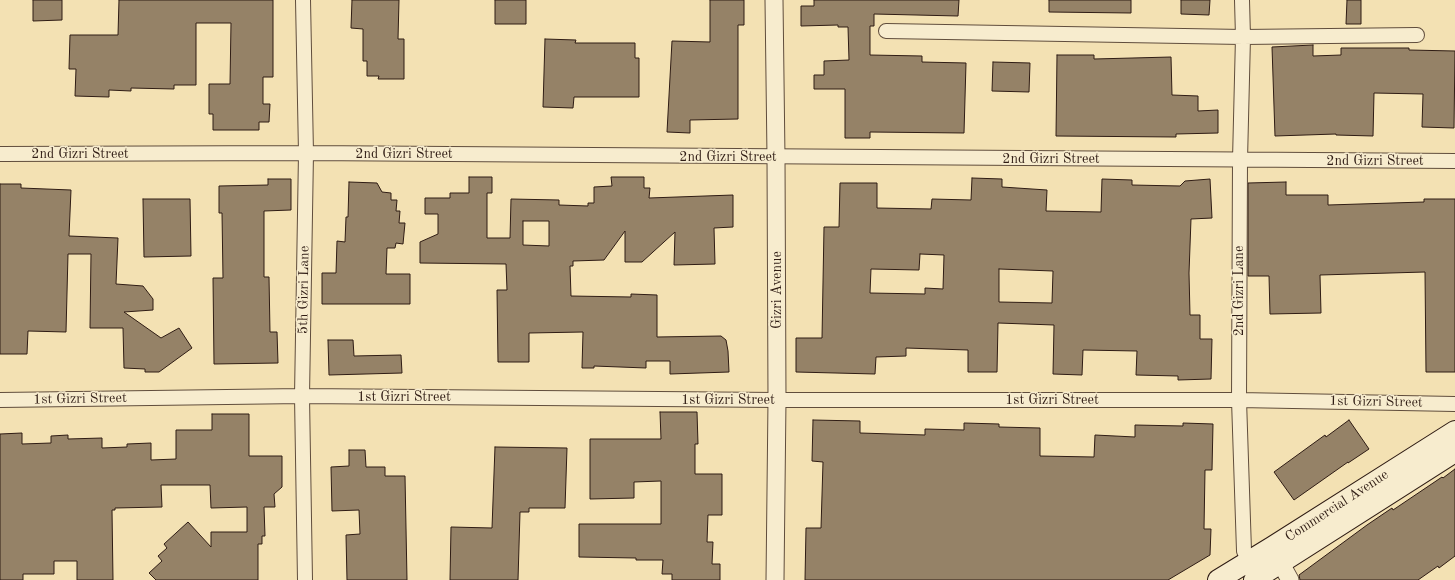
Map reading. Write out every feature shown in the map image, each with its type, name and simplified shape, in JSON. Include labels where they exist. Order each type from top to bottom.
[{"type":"main road","name":"Commercial Avenue","points":[[1281,564],[1455,430]]},
{"type":"main road","name":"Commercial Avenue","points":[[1218,580],[1253,573],[1281,564],[1455,452]]},
{"type":"street","name":"5th Gizri Lane","points":[[303,0],[306,153],[302,396],[305,580]]},
{"type":"street","name":"Gizri Avenue","points":[[774,0],[777,400],[775,580]]},
{"type":"street","name":"2nd Gizri Lane","points":[[1242,0],[1243,37],[1240,160],[1239,400],[1244,551],[1253,573]]},
{"type":"street","points":[[886,31],[1243,37],[1417,35]]},
{"type":"street","name":"2nd Gizri Street","points":[[0,154],[306,153],[1455,161]]},
{"type":"street","name":"1st Gizri Street","points":[[0,400],[302,396],[777,400],[1239,400],[1455,404]]},
{"type":"building","points":[[33,0],[62,0],[62,20],[33,21]]},
{"type":"building","points":[[119,0],[273,0],[273,77],[263,77],[263,104],[270,104],[269,122],[259,122],[259,130],[213,130],[213,114],[209,114],[209,84],[230,84],[231,23],[196,23],[196,85],[174,85],[174,89],[131,88],[131,91],[109,90],[109,97],[75,96],[76,69],[69,69],[70,35],[118,35]]},
{"type":"building","points":[[352,0],[399,0],[398,39],[404,39],[404,79],[378,79],[379,76],[367,76],[367,61],[363,61],[363,29],[351,28]]},
{"type":"building","points":[[495,0],[526,0],[526,24],[495,24]]},
{"type":"building","points":[[710,0],[744,0],[744,25],[738,25],[738,119],[690,120],[690,133],[667,132],[672,41],[710,42]]},
{"type":"building","points":[[814,0],[959,0],[958,16],[874,14],[874,26],[870,26],[870,55],[922,56],[922,62],[966,63],[964,133],[870,132],[870,138],[845,138],[845,89],[814,89],[814,75],[824,75],[824,61],[849,60],[848,27],[838,27],[838,25],[801,26],[801,6],[814,6]]},
{"type":"building","points":[[1049,0],[1131,0],[1131,13],[1049,12]]},
{"type":"building","points":[[1181,0],[1210,0],[1209,15],[1181,14]]},
{"type":"building","points":[[1347,0],[1361,0],[1361,24],[1346,24]]},
{"type":"building","points":[[545,39],[576,40],[575,43],[635,43],[635,58],[639,58],[639,97],[574,97],[573,108],[543,107]]},
{"type":"building","points":[[1313,45],[1313,56],[1341,55],[1341,48],[1409,48],[1409,50],[1455,51],[1454,128],[1422,127],[1423,94],[1374,93],[1373,136],[1336,134],[1275,136],[1272,47]]},
{"type":"building","points":[[1057,55],[1094,55],[1094,59],[1171,57],[1172,95],[1198,96],[1198,111],[1218,110],[1218,133],[1176,134],[1176,137],[1056,136]]},
{"type":"building","points":[[993,62],[1030,63],[1029,92],[992,91]]},
{"type":"building","points":[[469,177],[492,177],[492,193],[487,193],[487,238],[510,238],[511,199],[559,200],[559,205],[588,206],[588,203],[594,203],[594,187],[612,186],[611,177],[644,177],[644,188],[650,188],[649,198],[733,195],[733,227],[714,228],[715,264],[674,265],[675,232],[642,262],[625,262],[625,231],[604,260],[573,261],[573,266],[570,266],[571,296],[631,297],[631,294],[657,295],[657,337],[721,336],[726,340],[729,372],[670,374],[670,361],[646,361],[646,368],[594,366],[594,368],[582,368],[583,332],[529,333],[529,362],[498,362],[497,290],[507,290],[506,264],[420,263],[420,242],[438,234],[438,214],[425,214],[425,198],[450,198],[450,193],[469,193]],"holes":[[[523,221],[549,221],[549,246],[523,245]]]},
{"type":"building","points":[[972,178],[1002,179],[1002,187],[1047,190],[1046,211],[1101,212],[1102,179],[1132,180],[1132,185],[1180,186],[1185,181],[1210,179],[1212,218],[1191,219],[1189,273],[1190,315],[1200,315],[1200,339],[1212,339],[1211,379],[1178,380],[1178,376],[1136,375],[1137,351],[1083,350],[1082,375],[1053,374],[1054,325],[998,323],[997,372],[968,372],[968,350],[906,348],[906,356],[876,357],[875,374],[796,372],[796,338],[822,338],[824,227],[839,227],[840,183],[877,183],[877,208],[931,209],[932,199],[971,200]],"holes":[[[920,254],[944,255],[943,289],[925,288],[925,294],[870,293],[871,269],[919,270]],[[999,269],[1053,271],[1052,303],[999,302]]]},
{"type":"building","points":[[268,179],[291,179],[291,210],[264,211],[264,277],[269,277],[270,332],[277,332],[278,363],[214,364],[213,278],[223,278],[222,213],[219,213],[219,186],[268,185]]},
{"type":"building","points":[[349,182],[377,183],[382,192],[391,193],[391,200],[397,200],[396,211],[400,211],[399,223],[405,223],[403,244],[396,243],[395,248],[387,248],[386,274],[410,274],[410,304],[322,304],[322,273],[336,273],[337,241],[345,242],[346,217],[348,217]]},
{"type":"building","points":[[1286,182],[1286,195],[1328,195],[1328,205],[1424,202],[1424,199],[1455,199],[1455,372],[1426,372],[1425,272],[1320,275],[1321,313],[1270,314],[1269,276],[1248,276],[1248,183]]},
{"type":"building","points":[[0,184],[21,184],[21,188],[71,190],[69,236],[118,238],[116,284],[143,286],[153,299],[153,310],[124,312],[161,338],[179,328],[192,348],[159,372],[145,372],[145,369],[124,368],[123,328],[90,328],[91,254],[68,254],[66,332],[28,331],[27,354],[0,354]]},
{"type":"building","points":[[143,199],[190,199],[191,256],[144,257]]},
{"type":"building","points":[[328,340],[353,340],[354,356],[401,355],[402,373],[329,375]]},
{"type":"building","points":[[660,412],[697,412],[698,444],[695,444],[695,474],[722,474],[722,515],[708,515],[707,542],[713,542],[712,564],[720,564],[720,580],[672,580],[672,574],[662,574],[663,560],[579,557],[579,524],[661,524],[661,481],[634,482],[634,498],[590,499],[590,439],[661,439]]},
{"type":"building","points":[[212,414],[249,414],[249,456],[282,456],[282,487],[274,494],[275,507],[264,507],[265,536],[262,536],[262,544],[258,544],[258,580],[156,580],[149,573],[162,561],[158,556],[167,548],[164,544],[188,522],[211,547],[211,532],[247,532],[247,507],[211,508],[210,485],[161,485],[162,507],[115,508],[115,510],[112,510],[113,580],[77,580],[77,561],[54,561],[54,574],[23,574],[23,580],[0,580],[0,434],[22,433],[22,444],[51,443],[51,436],[68,435],[68,439],[102,438],[102,448],[127,447],[127,444],[151,443],[151,460],[176,459],[176,430],[212,430]]},
{"type":"building","points":[[813,420],[860,421],[860,433],[925,435],[925,429],[964,430],[964,423],[999,424],[999,427],[1040,428],[1040,456],[1094,457],[1095,435],[1135,437],[1135,425],[1183,426],[1183,423],[1213,424],[1212,470],[1205,470],[1204,529],[1211,529],[1210,555],[1168,580],[805,580],[806,528],[821,528],[823,462],[812,461]]},
{"type":"building","points":[[1349,420],[1369,449],[1294,500],[1274,472],[1325,435],[1326,437]]},
{"type":"building","points":[[495,447],[567,448],[565,508],[529,508],[529,512],[520,512],[518,580],[450,580],[451,527],[492,528]]},
{"type":"building","points":[[349,450],[365,450],[366,467],[385,467],[385,476],[405,476],[407,580],[347,580],[346,535],[360,534],[359,510],[332,511],[331,467],[349,466]]},
{"type":"building","points":[[1455,469],[1455,556],[1439,568],[1438,566],[1418,580],[1300,580],[1299,575],[1367,525],[1392,508],[1393,510]]}]
